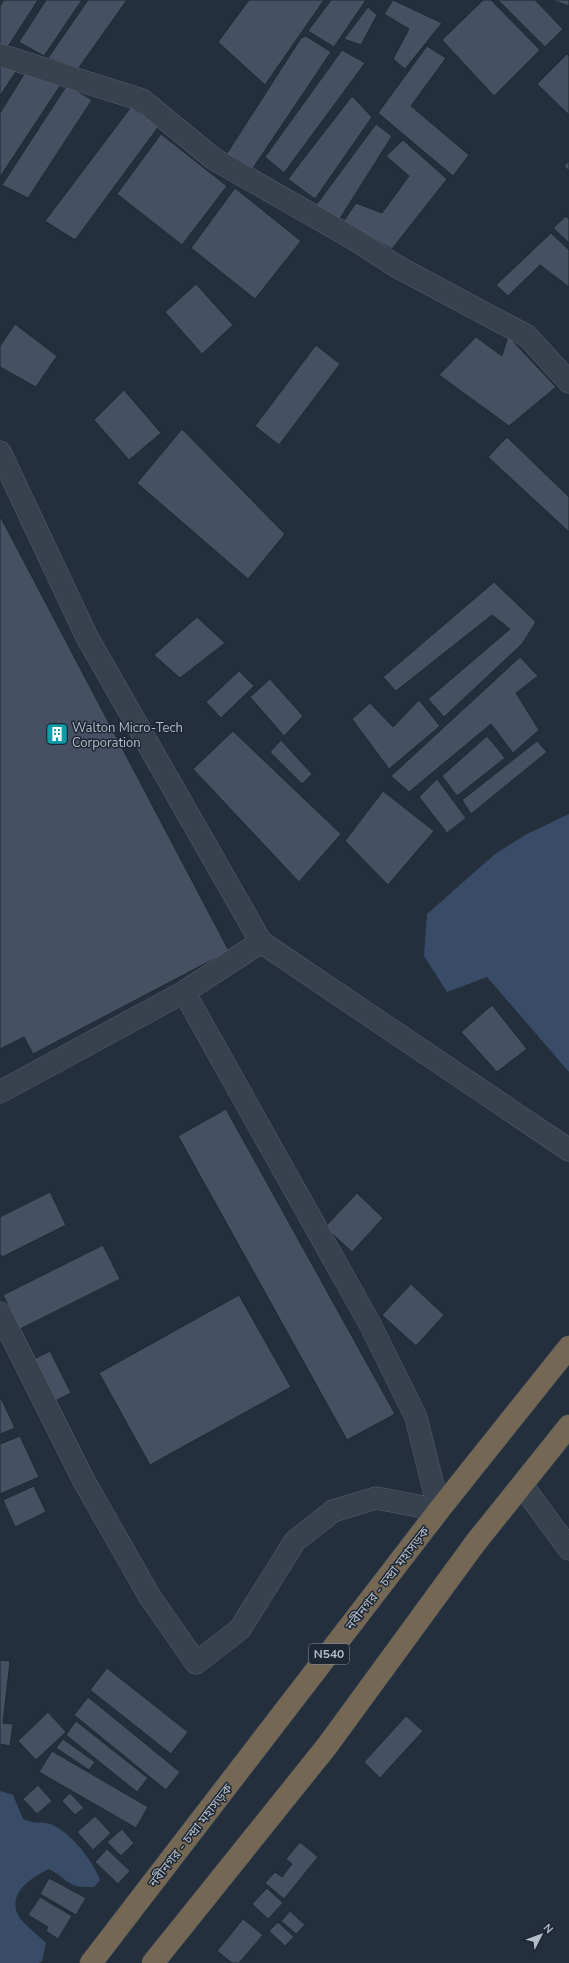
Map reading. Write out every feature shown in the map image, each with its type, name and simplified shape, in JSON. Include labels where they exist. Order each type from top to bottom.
[{"type":"highway","name":"নবীনগর - চন্দ্রা মহাসড়ক","points":[[91,1963],[439,1510],[569,1347]]},
{"type":"highway","points":[[153,1963],[327,1746],[476,1542],[569,1426]]},
{"type":"street","points":[[0,55],[142,100],[214,159],[354,239],[396,266],[527,336],[569,382]]},
{"type":"street","points":[[0,452],[87,637],[261,942],[569,1150]]},
{"type":"street","points":[[0,1092],[184,992],[261,942]]},
{"type":"street","points":[[0,1313],[88,1488],[150,1597],[196,1663],[240,1629],[295,1541],[333,1511],[376,1498],[439,1510],[416,1417],[370,1324],[184,992]]},
{"type":"street","points":[[522,1485],[569,1549]]},
{"type":"water","points":[[569,814],[569,1072],[487,977],[447,992],[424,956],[427,914],[495,854],[525,835]]},
{"type":"water","points":[[0,1791],[13,1795],[23,1819],[31,1822],[50,1824],[58,1828],[73,1840],[92,1864],[100,1880],[94,1887],[73,1885],[49,1869],[36,1876],[23,1886],[16,1899],[16,1907],[20,1918],[46,1943],[42,1961],[39,1963],[0,1963]]},
{"type":"building","points":[[4,0],[38,0],[7,48],[0,45],[0,6]]},
{"type":"building","points":[[46,0],[82,0],[44,56],[19,42]]},
{"type":"building","points":[[88,0],[127,0],[78,69],[48,58]]},
{"type":"building","points":[[249,0],[324,0],[265,85],[218,42]]},
{"type":"building","points":[[331,0],[366,0],[334,47],[308,31]]},
{"type":"building","points":[[393,0],[442,23],[405,69],[393,59],[409,29],[384,14]]},
{"type":"building","points":[[483,0],[491,0],[540,50],[494,96],[442,40]]},
{"type":"building","points":[[498,0],[535,0],[563,29],[545,47]]},
{"type":"building","points":[[551,0],[569,0],[569,6]]},
{"type":"building","points":[[368,7],[377,15],[361,45],[344,39]]},
{"type":"building","points":[[306,36],[331,52],[249,174],[224,158],[301,38]]},
{"type":"building","points":[[427,46],[446,58],[411,106],[469,155],[453,176],[378,113]]},
{"type":"building","points":[[342,50],[365,63],[284,173],[265,157]]},
{"type":"building","points":[[567,54],[569,56],[569,115],[537,84]]},
{"type":"building","points":[[0,65],[17,70],[0,96]]},
{"type":"building","points":[[26,71],[60,86],[0,177],[0,113]]},
{"type":"building","points":[[67,85],[92,100],[28,198],[2,185]]},
{"type":"building","points":[[352,96],[372,117],[315,199],[288,179]]},
{"type":"building","points":[[131,107],[159,126],[75,240],[45,221]]},
{"type":"building","points":[[376,124],[392,136],[339,220],[314,208]]},
{"type":"building","points":[[161,134],[227,186],[182,245],[117,194]]},
{"type":"building","points":[[403,140],[447,179],[392,249],[343,222],[356,203],[382,213],[409,176],[386,156]]},
{"type":"building","points":[[569,161],[569,171],[564,166]]},
{"type":"building","points":[[235,188],[301,241],[255,299],[191,248]]},
{"type":"building","points":[[566,216],[569,219],[569,243],[553,228]]},
{"type":"building","points":[[551,233],[569,250],[569,287],[540,265],[508,296],[496,285]]},
{"type":"building","points":[[196,284],[233,325],[202,354],[165,312]]},
{"type":"building","points":[[15,324],[57,356],[36,387],[0,367],[0,346]]},
{"type":"building","points":[[508,336],[556,387],[509,426],[439,375],[476,337],[502,356]]},
{"type":"building","points":[[316,345],[340,364],[279,445],[255,426]]},
{"type":"building","points":[[124,390],[161,433],[129,460],[94,420]]},
{"type":"building","points":[[182,429],[285,534],[248,579],[137,483]]},
{"type":"building","points":[[507,437],[569,497],[569,532],[488,457]]},
{"type":"building","name":"Walton Micro-Tech Corporation","points":[[0,516],[229,951],[33,1054],[24,1037],[0,1049]]},
{"type":"building","points":[[494,582],[536,622],[522,644],[444,717],[428,699],[510,629],[492,615],[396,691],[383,677]]},
{"type":"building","points":[[197,617],[225,643],[180,678],[154,655]]},
{"type":"building","points":[[520,657],[538,676],[516,693],[539,730],[513,753],[491,724],[409,792],[391,776]]},
{"type":"building","points":[[239,671],[254,686],[221,718],[206,702]]},
{"type":"building","points":[[270,679],[303,716],[284,736],[250,697]]},
{"type":"building","points":[[419,700],[440,726],[389,769],[352,719],[370,703],[393,727]]},
{"type":"building","points":[[233,731],[341,834],[299,882],[193,769]]},
{"type":"building","points":[[487,736],[505,758],[457,796],[442,776]]},
{"type":"building","points":[[281,740],[312,774],[302,784],[270,752]]},
{"type":"building","points":[[537,741],[547,752],[471,814],[462,800]]},
{"type":"building","points":[[437,779],[466,818],[447,833],[419,797]]},
{"type":"building","points":[[383,791],[434,831],[388,885],[345,841]]},
{"type":"building","points":[[492,1005],[527,1049],[497,1072],[461,1032]]},
{"type":"building","points":[[226,1109],[395,1414],[347,1440],[178,1136]]},
{"type":"building","points":[[50,1192],[66,1225],[2,1257],[0,1254],[0,1217]]},
{"type":"building","points":[[357,1193],[383,1218],[352,1252],[325,1227]]},
{"type":"building","points":[[103,1245],[120,1279],[20,1329],[3,1295]]},
{"type":"building","points":[[411,1284],[444,1315],[416,1346],[382,1315]]},
{"type":"building","points":[[239,1295],[291,1387],[150,1465],[99,1373]]},
{"type":"building","points":[[50,1351],[71,1393],[55,1401],[34,1359]]},
{"type":"building","points":[[0,1396],[15,1428],[0,1434]]},
{"type":"building","points":[[20,1436],[39,1477],[0,1494],[0,1444]]},
{"type":"building","points":[[34,1486],[46,1512],[15,1527],[3,1500]]},
{"type":"building","points":[[0,1660],[10,1661],[3,1723],[13,1724],[10,1746],[0,1744]]},
{"type":"building","points":[[107,1668],[188,1732],[171,1754],[90,1690]]},
{"type":"building","points":[[88,1697],[180,1772],[166,1790],[74,1715]]},
{"type":"building","points":[[48,1712],[66,1732],[36,1760],[18,1741]]},
{"type":"building","points":[[406,1716],[423,1731],[380,1778],[364,1762]]},
{"type":"building","points":[[76,1721],[148,1778],[137,1792],[66,1735]]},
{"type":"building","points":[[63,1739],[95,1762],[89,1770],[56,1748]]},
{"type":"building","points":[[52,1751],[148,1807],[136,1828],[39,1772]]},
{"type":"building","points":[[38,1785],[52,1801],[37,1814],[23,1799]]},
{"type":"building","points":[[70,1793],[84,1808],[75,1815],[62,1801]]},
{"type":"building","points":[[95,1816],[111,1833],[93,1850],[77,1832]]},
{"type":"building","points":[[122,1829],[134,1843],[121,1856],[107,1842]]},
{"type":"building","points":[[300,1842],[318,1857],[284,1899],[265,1883],[275,1872],[282,1877],[292,1864],[286,1859]]},
{"type":"building","points":[[107,1849],[130,1871],[118,1884],[95,1862]]},
{"type":"building","points":[[49,1878],[86,1898],[76,1915],[40,1894]]},
{"type":"building","points":[[267,1888],[283,1903],[268,1919],[252,1904]]},
{"type":"building","points":[[40,1897],[72,1916],[58,1939],[46,1931],[48,1927],[28,1915]]},
{"type":"building","points":[[290,1911],[305,1925],[296,1934],[281,1921]]},
{"type":"building","points":[[243,1919],[263,1935],[239,1963],[232,1963],[217,1951]]},
{"type":"building","points":[[278,1922],[294,1937],[285,1946],[269,1931]]},
{"type":"place","name":"Walton Micro-Tech Corporation","points":[[57,734]]}]
